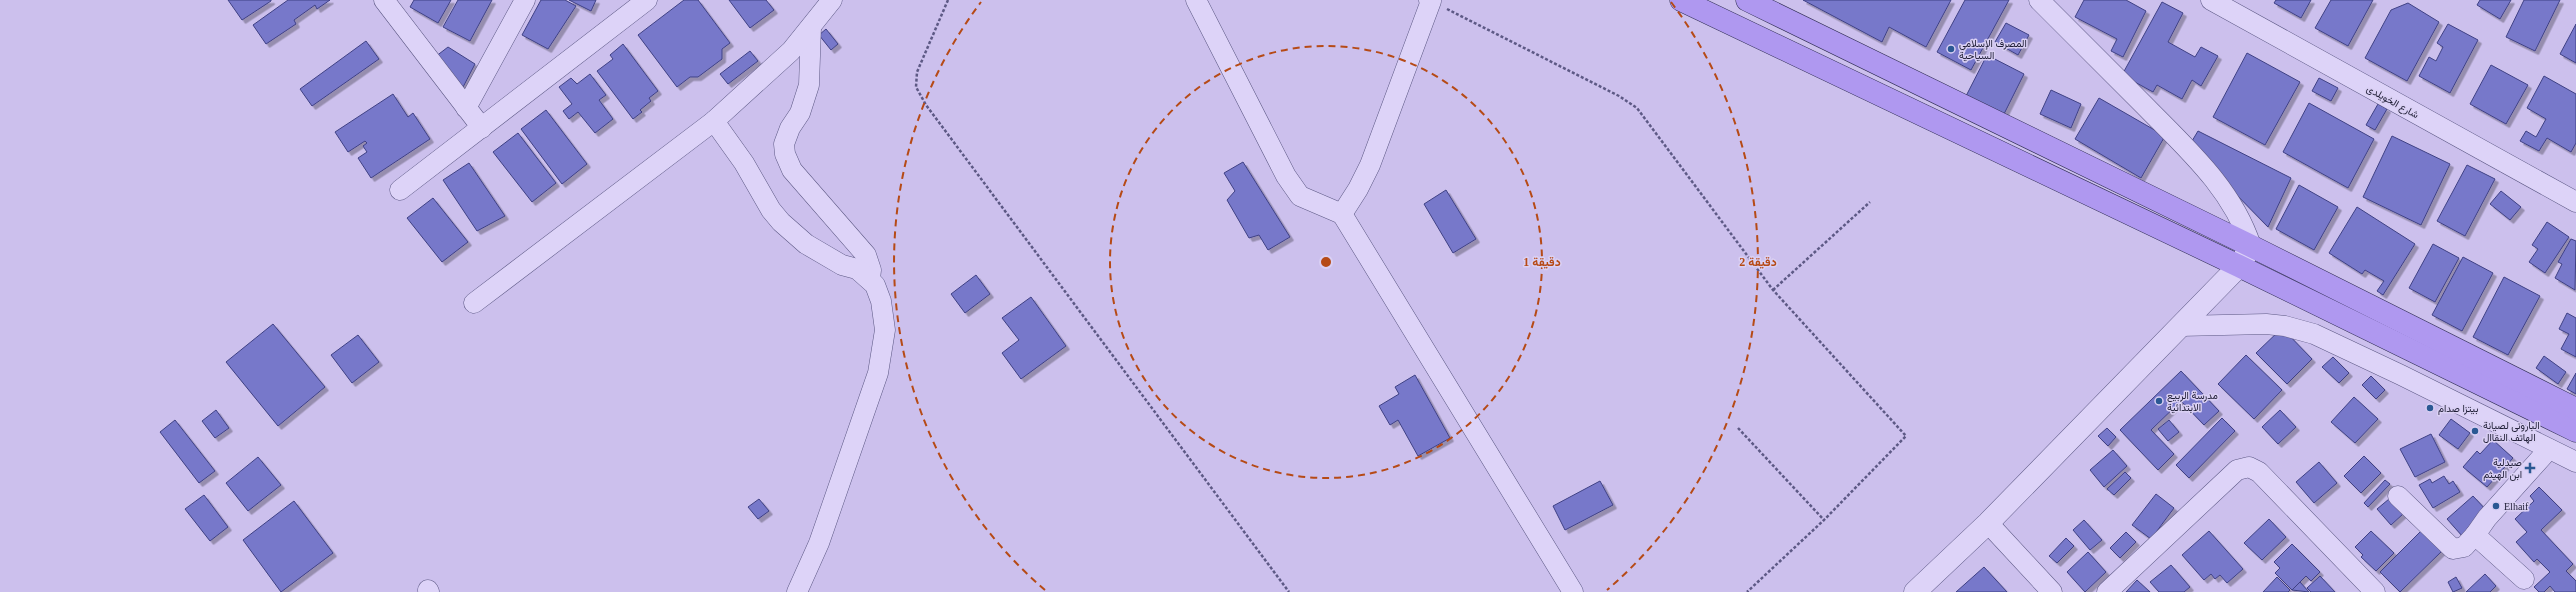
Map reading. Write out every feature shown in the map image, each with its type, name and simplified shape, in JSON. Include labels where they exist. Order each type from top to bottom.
[{"type":"main road","points":[[1681,0],[2239,266],[2576,431]]},
{"type":"main road","points":[[1746,0],[2251,246],[2576,409]]},
{"type":"street","points":[[384,0],[482,128]]},
{"type":"street","points":[[466,108],[524,0]]},
{"type":"street","points":[[400,190],[647,0]]},
{"type":"street","points":[[474,303],[714,121],[781,61],[811,27],[832,0]]},
{"type":"street","points":[[1196,0],[1286,176],[1300,196],[1342,214],[1573,592]]},
{"type":"street","points":[[1915,592],[1988,522],[2239,266],[2251,246],[2244,226],[2229,198],[2197,159],[2039,0]]},
{"type":"street","points":[[1342,214],[1358,190],[1370,166],[1430,1]]},
{"type":"street","name":"شارع الخويلدى","points":[[2223,3],[2576,202]]},
{"type":"street","points":[[811,27],[809,85],[800,113],[786,136],[785,154],[792,170],[866,254],[871,270],[870,279]]},
{"type":"street","points":[[714,121],[744,163],[771,210],[781,222],[822,254],[857,269],[870,279],[878,293],[884,315],[882,359],[819,543],[797,592]]},
{"type":"street","points":[[2180,326],[2266,324],[2285,326],[2314,334],[2401,375],[2576,462]]},
{"type":"street","points":[[2398,496],[2453,549],[2464,547],[2497,506],[2549,449]]},
{"type":"street","points":[[2107,592],[2237,470],[2249,467],[2259,472],[2375,592]]},
{"type":"street","points":[[1988,522],[2052,592]]},
{"type":"street","points":[[2475,535],[2524,579]]},
{"type":"path","points":[[948,0],[917,72],[916,87],[926,105],[1289,592]]},
{"type":"path","points":[[1430,1],[1619,96],[1637,108],[1774,290],[1906,436],[1824,520],[1747,592]]},
{"type":"path","points":[[1774,290],[1870,202]]},
{"type":"path","points":[[1738,428],[1824,520]]},
{"type":"building","points":[[228,0],[271,0],[271,1],[242,20]]},
{"type":"building","points":[[288,0],[330,0],[317,9],[315,5],[294,20],[296,24],[266,44],[253,25]]},
{"type":"building","points":[[414,0],[451,0],[438,23],[410,7]]},
{"type":"building","points":[[458,0],[492,0],[470,41],[443,27]]},
{"type":"building","points":[[541,0],[565,0],[576,6],[548,49],[522,35]]},
{"type":"building","points":[[569,0],[596,0],[591,11]]},
{"type":"building","points":[[684,0],[698,0],[730,43],[722,49],[722,59],[698,77],[690,77],[677,87],[638,35]]},
{"type":"building","points":[[729,0],[766,0],[774,10],[750,28]]},
{"type":"building","points":[[1803,0],[1951,0],[1926,47],[1889,27],[1882,42]]},
{"type":"building","points":[[1965,0],[2009,0],[1971,70],[1937,52]]},
{"type":"building","points":[[2084,0],[2126,0],[2146,11],[2123,57],[2111,51],[2117,39],[2075,17]]},
{"type":"building","points":[[2276,0],[2311,0],[2301,18],[2274,3]]},
{"type":"building","points":[[2331,0],[2373,0],[2348,46],[2315,28]]},
{"type":"building","points":[[2480,0],[2511,0],[2500,19],[2477,5]]},
{"type":"building","points":[[2524,0],[2560,0],[2535,51],[2506,37]]},
{"type":"building","points":[[2162,2],[2183,13],[2168,42],[2195,57],[2201,47],[2218,56],[2201,86],[2192,80],[2182,99],[2157,85],[2153,92],[2122,75]]},
{"type":"building","points":[[2408,3],[2439,22],[2407,81],[2365,58],[2391,10]]},
{"type":"building","points":[[2006,23],[2029,35],[2018,55],[1995,42]]},
{"type":"building","points":[[2448,24],[2478,40],[2450,93],[2419,76],[2429,57],[2436,61],[2443,47],[2437,43]]},
{"type":"building","points":[[2576,24],[2576,63],[2560,54]]},
{"type":"building","points":[[826,29],[838,44],[831,50],[819,35]]},
{"type":"building","points":[[366,41],[379,59],[312,106],[300,89]]},
{"type":"building","points":[[623,44],[658,91],[649,98],[651,101],[640,110],[642,112],[633,119],[597,71],[613,59],[610,55]]},
{"type":"building","points":[[448,47],[475,64],[461,91],[435,57]]},
{"type":"building","points":[[750,51],[758,61],[728,84],[720,74]]},
{"type":"building","points":[[2247,53],[2300,82],[2265,145],[2213,117]]},
{"type":"building","points":[[1987,55],[2024,74],[2002,118],[1965,98]]},
{"type":"building","points":[[2491,65],[2528,85],[2506,124],[2470,104]]},
{"type":"building","points":[[590,74],[606,95],[599,100],[613,119],[595,133],[578,112],[569,119],[563,111],[572,104],[559,87],[571,78],[577,84]]},
{"type":"building","points":[[2544,76],[2576,94],[2576,143],[2571,152],[2547,138],[2539,151],[2520,141],[2526,131],[2536,137],[2546,119],[2527,108]]},
{"type":"building","points":[[2319,78],[2338,88],[2331,101],[2312,91]]},
{"type":"building","points":[[2051,90],[2081,104],[2071,128],[2040,114]]},
{"type":"building","points":[[393,94],[408,117],[413,113],[430,139],[371,178],[358,158],[367,152],[363,146],[367,143],[365,141],[348,152],[335,132]]},
{"type":"building","points":[[2099,98],[2165,136],[2141,178],[2075,139]]},
{"type":"building","points":[[2309,103],[2374,139],[2348,188],[2283,152]]},
{"type":"building","points":[[2378,104],[2387,109],[2375,130],[2366,125]]},
{"type":"building","points":[[546,110],[587,164],[562,184],[521,129]]},
{"type":"building","points":[[2198,131],[2291,178],[2268,227],[2189,146]]},
{"type":"building","points":[[518,133],[556,183],[532,202],[493,152]]},
{"type":"building","points":[[2392,136],[2450,164],[2421,225],[2363,197]]},
{"type":"building","points":[[1243,162],[1290,237],[1268,250],[1259,235],[1249,238],[1227,200],[1235,191],[1224,173]]},
{"type":"building","points":[[469,163],[505,216],[477,231],[443,180]]},
{"type":"building","points":[[2467,165],[2495,179],[2465,236],[2437,221]]},
{"type":"building","points":[[2299,185],[2338,207],[2314,250],[2276,229]]},
{"type":"building","points":[[1446,190],[1476,239],[1453,253],[1424,204]]},
{"type":"building","points":[[2501,191],[2521,207],[2510,220],[2490,204]]},
{"type":"building","points":[[433,198],[468,242],[442,262],[407,218]]},
{"type":"building","points":[[2357,207],[2415,244],[2383,295],[2377,291],[2384,281],[2365,270],[2362,274],[2329,253]]},
{"type":"building","points":[[2547,222],[2569,237],[2545,273],[2529,262],[2538,249],[2532,245]]},
{"type":"building","points":[[2571,239],[2576,241],[2575,290],[2555,278],[2562,264],[2558,262]]},
{"type":"building","points":[[2433,244],[2459,258],[2435,302],[2409,288]]},
{"type":"building","points":[[2463,257],[2493,273],[2462,331],[2432,315]]},
{"type":"building","points":[[976,275],[990,294],[965,313],[951,294]]},
{"type":"building","points":[[2504,277],[2540,296],[2508,355],[2473,337]]},
{"type":"building","points":[[1031,297],[1066,346],[1021,379],[1002,353],[1019,340],[1002,318]]},
{"type":"building","points":[[2567,313],[2576,318],[2576,357],[2561,349],[2569,334],[2559,329]]},
{"type":"building","points":[[273,324],[325,387],[278,426],[226,362]]},
{"type":"building","points":[[2282,328],[2312,359],[2287,384],[2256,353]]},
{"type":"building","points":[[358,335],[379,362],[352,383],[331,355]]},
{"type":"building","points":[[2246,355],[2282,390],[2254,419],[2218,384]]},
{"type":"building","points":[[2544,356],[2566,372],[2558,384],[2536,368]]},
{"type":"building","points":[[2333,357],[2349,373],[2339,383],[2322,367]]},
{"type":"building","points":[[2181,371],[2219,411],[2204,425],[2181,401],[2151,430],[2174,454],[2158,470],[2120,430]]},
{"type":"building","points":[[2576,373],[2576,394],[2567,389]]},
{"type":"building","points":[[1415,375],[1450,438],[1418,456],[1398,420],[1390,425],[1379,406],[1399,394],[1395,387]]},
{"type":"building","points":[[2371,376],[2385,390],[2376,399],[2362,385]]},
{"type":"building","points":[[2354,397],[2378,419],[2355,443],[2331,422]]},
{"type":"building","points":[[216,410],[229,428],[215,438],[202,421]]},
{"type":"building","points":[[2280,410],[2296,427],[2278,444],[2262,427]]},
{"type":"building","points":[[2222,418],[2235,431],[2189,478],[2176,465]]},
{"type":"building","points":[[2451,419],[2470,433],[2458,449],[2439,435]]},
{"type":"building","points":[[175,420],[215,471],[199,483],[160,432]]},
{"type":"building","points":[[2169,420],[2179,432],[2168,441],[2158,429]]},
{"type":"building","points":[[2107,428],[2116,437],[2108,446],[2098,436]]},
{"type":"building","points":[[2431,434],[2445,462],[2415,477],[2400,449]]},
{"type":"building","points":[[2493,440],[2513,458],[2487,487],[2463,467],[2477,451],[2480,454]]},
{"type":"building","points":[[2113,450],[2127,466],[2104,487],[2090,470]]},
{"type":"building","points":[[2364,456],[2381,473],[2361,493],[2344,476]]},
{"type":"building","points":[[258,457],[281,485],[248,511],[226,483]]},
{"type":"building","points":[[2319,462],[2337,483],[2314,503],[2296,482]]},
{"type":"building","points":[[2125,472],[2131,478],[2114,495],[2107,489]]},
{"type":"building","points":[[2444,476],[2449,484],[2453,481],[2460,492],[2433,508],[2419,485],[2430,479],[2432,483]]},
{"type":"building","points":[[2385,480],[2390,484],[2368,507],[2364,503]]},
{"type":"building","points":[[1600,481],[1613,505],[1565,530],[1553,506]]},
{"type":"building","points":[[2539,487],[2562,510],[2541,530],[2573,564],[2566,571],[2576,581],[2576,592],[2555,592],[2550,586],[2544,592],[2539,592],[2534,587],[2550,572],[2537,559],[2534,562],[2516,542],[2527,532],[2515,519],[2534,501],[2530,496]]},
{"type":"building","points":[[2156,494],[2174,508],[2151,539],[2132,525]]},
{"type":"building","points":[[204,495],[228,527],[210,541],[185,509]]},
{"type":"building","points":[[2473,496],[2489,513],[2463,537],[2447,519]]},
{"type":"building","points":[[759,499],[769,511],[758,519],[748,507]]},
{"type":"building","points":[[2389,499],[2403,514],[2391,525],[2377,509]]},
{"type":"building","points":[[294,501],[333,553],[281,592],[243,540]]},
{"type":"building","points":[[2269,519],[2286,537],[2262,560],[2244,543]]},
{"type":"building","points":[[2084,520],[2102,540],[2090,550],[2073,530]]},
{"type":"building","points":[[2422,530],[2442,551],[2400,592],[2380,572]]},
{"type":"building","points":[[2209,531],[2243,569],[2227,583],[2220,575],[2215,579],[2211,574],[2204,580],[2182,555]]},
{"type":"building","points":[[2371,531],[2394,553],[2376,571],[2361,557],[2363,555],[2355,547]]},
{"type":"building","points":[[2126,532],[2136,542],[2120,558],[2110,548]]},
{"type":"building","points":[[2066,538],[2074,546],[2057,563],[2049,556]]},
{"type":"building","points":[[2292,544],[2320,572],[2311,581],[2306,576],[2292,590],[2275,573],[2280,568],[2274,562]]},
{"type":"building","points":[[2088,552],[2106,572],[2085,592],[2067,572]]},
{"type":"building","points":[[2171,565],[2190,587],[2184,592],[2159,592],[2150,582]]},
{"type":"building","points":[[1984,567],[2007,592],[1956,592]]},
{"type":"building","points":[[2485,574],[2496,586],[2490,592],[2466,592]]},
{"type":"building","points":[[2320,576],[2335,592],[2311,592],[2307,588]]},
{"type":"building","points":[[2277,577],[2290,590],[2288,592],[2263,592]]},
{"type":"building","points":[[2456,577],[2462,588],[2453,592],[2448,582]]},
{"type":"building","points":[[2137,580],[2150,592],[2126,592]]},
{"type":"building","points":[[2300,582],[2309,592],[2292,590]]},
{"type":"place","name":"المصرف الإسلامي السياحية","points":[[1951,49]]},
{"type":"place","name":"مدرسة الربيع الابتدائية","points":[[2159,401]]},
{"type":"place","name":"بيتزا صدام","points":[[2430,408]]},
{"type":"place","name":"البارونى لصيانة الهاتف النقاال","points":[[2475,431]]},
{"type":"place","name":"صيدلية ابن الهيثم","points":[[2530,468]]},
{"type":"place","name":"Elhaif","points":[[2496,506]]}]
